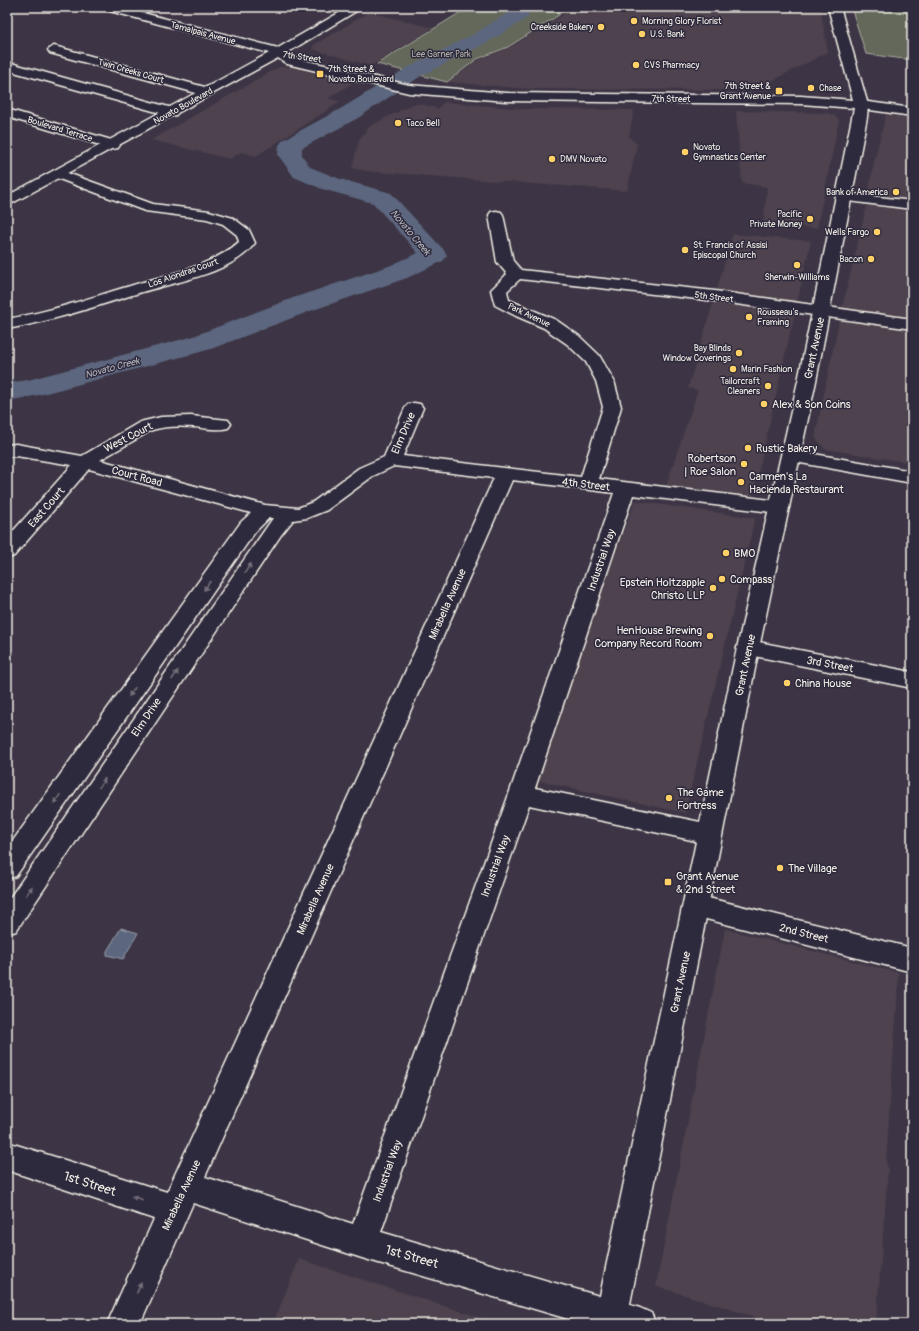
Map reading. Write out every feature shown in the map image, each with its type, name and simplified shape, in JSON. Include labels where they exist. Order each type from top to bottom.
[{"type":"street","name":"Tamalpais Avenue","points":[[106,7],[278,53]]},
{"type":"street","name":"Novato Boulevard","points":[[7,202],[278,53],[357,7]]},
{"type":"street","name":"Grant Avenue","points":[[621,1321],[710,834],[748,648],[822,310],[845,196],[861,105],[834,7]]},
{"type":"street","name":"Twin Creeks Court","points":[[54,50],[207,92]]},
{"type":"street","name":"7th Street","points":[[278,53],[291,61],[430,90],[528,98],[801,100],[861,105],[912,112]]},
{"type":"street","points":[[7,66],[171,112]]},
{"type":"street","name":"Boulevard Terrace","points":[[7,113],[113,144]]},
{"type":"street","name":"Los Alondras Court","points":[[7,324],[57,313],[209,266],[238,253],[247,243],[244,233],[228,221],[209,215],[150,208],[59,174]]},
{"type":"street","points":[[845,196],[912,206]]},
{"type":"street","points":[[496,215],[505,262],[516,274]]},
{"type":"street","name":"5th Street","points":[[516,274],[566,278],[822,310],[912,324]]},
{"type":"street","name":"Park Avenue","points":[[516,274],[499,290],[501,302],[522,313],[550,324],[573,340],[593,359],[606,381],[612,407],[588,484]]},
{"type":"street","name":"Elm Drive","points":[[265,511],[300,514],[320,506],[366,472],[392,460],[414,408]]},
{"type":"street","name":"West Court","points":[[85,462],[106,448],[146,426],[161,422],[192,421],[222,424]]},
{"type":"street","name":"Court Road","points":[[7,451],[16,450],[85,462],[265,511]]},
{"type":"street","points":[[791,456],[912,477]]},
{"type":"street","name":"4th Street","points":[[392,460],[505,475],[779,507]]},
{"type":"street","name":"East Court","points":[[7,551],[85,462]]},
{"type":"street","name":"Mirabella Avenue","points":[[123,1324],[505,475]]},
{"type":"street","name":"Industrial Way","points":[[362,1242],[521,794],[625,489]]},
{"type":"street","points":[[7,869],[248,527],[265,511]]},
{"type":"street","name":"Elm Drive","points":[[7,923],[274,530],[288,514]]},
{"type":"street","name":"3rd Street","points":[[748,648],[912,680]]},
{"type":"street","points":[[521,794],[710,834]]},
{"type":"street","name":"2nd Street","points":[[696,906],[912,960]]},
{"type":"street","name":"1st Street","points":[[7,1156],[362,1242],[621,1321]]},
{"type":"shaded area","points":[[567,7],[820,7],[828,52],[754,90],[531,89],[448,82],[478,60],[509,48],[561,16]]},
{"type":"shaded area","points":[[369,12],[433,28],[371,66],[312,49],[314,45]]},
{"type":"shaded area","points":[[279,67],[292,67],[353,83],[328,98],[340,102],[256,156],[241,152],[230,159],[151,140]]},
{"type":"shaded area","points":[[444,102],[523,109],[634,110],[629,137],[637,144],[627,191],[366,171],[352,168],[359,140],[370,126],[413,104],[422,104],[438,109]]},
{"type":"shaded area","points":[[736,111],[826,113],[834,115],[839,120],[817,228],[763,225],[767,187],[742,183]]},
{"type":"shaded area","points":[[886,114],[912,117],[912,463],[825,449],[815,437],[839,321],[866,208],[873,166]]},
{"type":"shaded area","points":[[733,234],[811,241],[753,496],[666,486],[698,390],[688,388]]},
{"type":"shaded area","points":[[635,501],[755,518],[685,813],[531,779]]},
{"type":"shaded area","points":[[725,929],[899,973],[886,1161],[888,1170],[876,1324],[778,1324],[656,1286]]},
{"type":"shaded area","points":[[299,1259],[500,1324],[273,1324]]},
{"type":"green space","name":"Lee Garner Park","points":[[469,7],[565,7],[559,15],[508,47],[477,59],[447,82],[377,64]]},
{"type":"green space","points":[[851,7],[912,7],[912,60],[866,54]]},
{"type":"water","points":[[121,928],[138,933],[123,959],[107,955],[107,951]]},
{"type":"waterway","name":"Novato Creek","points":[[7,392],[29,389],[201,343],[303,304],[398,272],[434,255],[382,198],[331,184],[302,172],[290,155],[291,145],[350,113],[414,72],[481,38],[520,14],[522,7]]},
{"type":"place","name":"Morning Glory Florist","points":[[634,21]]},
{"type":"place","name":"Creekside Bakery","points":[[601,27]]},
{"type":"place","name":"U.S. Bank","points":[[642,34]]},
{"type":"place","name":"CVS Pharmacy","points":[[636,65]]},
{"type":"place","name":"7th Street & Novato Boulevard","points":[[320,74]]},
{"type":"place","name":"Chase","points":[[811,88]]},
{"type":"place","name":"7th Street & Grant Avenue","points":[[779,91]]},
{"type":"place","name":"Taco Bell","points":[[398,123]]},
{"type":"place","name":"Novato Gymnastics Center","points":[[685,152]]},
{"type":"place","name":"DMV Novato","points":[[552,159]]},
{"type":"place","name":"Bank of America","points":[[896,192]]},
{"type":"place","name":"Pacific Private Money","points":[[810,219]]},
{"type":"place","name":"Wells Fargo","points":[[877,232]]},
{"type":"place","name":"St. Francis of Assisi Episcopal Church","points":[[685,250]]},
{"type":"place","name":"Bacon","points":[[871,259]]},
{"type":"place","name":"Sherwin-Williams","points":[[797,265]]},
{"type":"place","name":"Rousseau's Framing","points":[[749,317]]},
{"type":"place","name":"Bay Blinds Window Coverings","points":[[739,353]]},
{"type":"place","name":"Marin Fashion","points":[[733,369]]},
{"type":"place","name":"Tailorcraft Cleaners","points":[[768,386]]},
{"type":"place","name":"Alex & Son Coins","points":[[764,404]]},
{"type":"place","name":"Rustic Bakery","points":[[748,448]]},
{"type":"place","name":"Robertson | Roe Salon","points":[[744,464]]},
{"type":"place","name":"Carmen's La Hacienda Restaurant","points":[[741,482]]},
{"type":"place","name":"BMO","points":[[726,553]]},
{"type":"place","name":"Compass","points":[[722,579]]},
{"type":"place","name":"Epstein Holtzapple Christo LLP","points":[[713,588]]},
{"type":"place","name":"HenHouse Brewing Company Record Room","points":[[710,636]]},
{"type":"place","name":"China House","points":[[787,683]]},
{"type":"place","name":"The Game Fortress","points":[[669,798]]},
{"type":"place","name":"The Village","points":[[780,868]]},
{"type":"place","name":"Grant Avenue & 2nd Street","points":[[668,882]]}]
